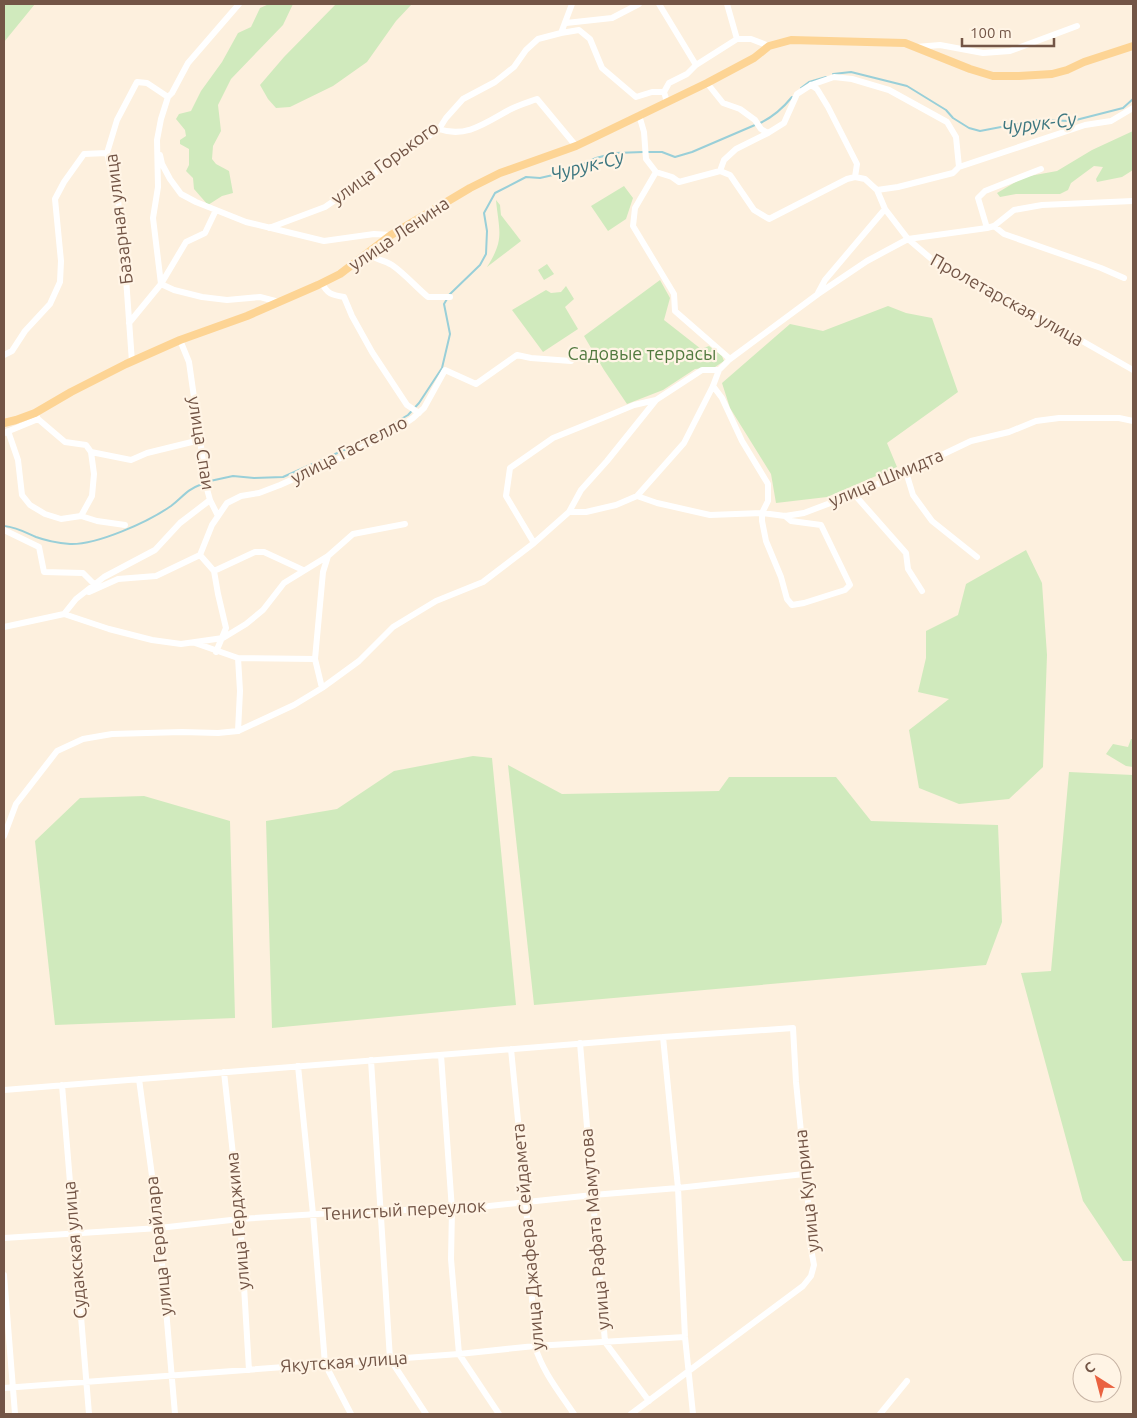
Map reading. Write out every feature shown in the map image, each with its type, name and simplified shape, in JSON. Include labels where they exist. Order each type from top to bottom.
[{"type":"main road","name":"улица Ленина","points":[[4,423],[36,416],[70,392],[132,362],[180,340],[281,302],[322,283],[340,274],[391,235],[463,192],[500,173],[576,146],[707,83],[754,58],[769,46],[791,40],[905,43],[970,69],[993,76],[1019,76],[1052,74],[1133,46]]},
{"type":"street","points":[[161,284],[153,218],[158,187],[157,140],[161,119],[168,97],[188,63],[239,4]]},
{"type":"street","points":[[561,33],[572,4]]},
{"type":"street","points":[[566,23],[612,18],[639,4]]},
{"type":"street","points":[[659,4],[696,65]]},
{"type":"street","points":[[728,4],[737,39]]},
{"type":"street","points":[[913,47],[940,45],[983,53],[1010,51],[1077,26]]},
{"type":"street","name":"улица Горького","points":[[269,228],[325,206],[439,128],[463,99],[495,82],[514,67],[526,50],[538,39],[579,30],[590,39],[602,68],[636,97],[652,92],[664,92]]},
{"type":"street","points":[[667,102],[664,92],[669,83],[687,74],[696,65],[737,39],[751,39],[769,46]]},
{"type":"street","points":[[720,171],[724,160],[736,149],[784,123],[797,94],[811,85],[834,77],[852,79],[889,90],[947,122],[956,137],[959,167]]},
{"type":"street","name":"Базарная улица","points":[[132,362],[124,250],[118,200],[108,153],[117,120],[136,82],[147,84],[168,97]]},
{"type":"street","points":[[707,83],[723,103],[740,109],[755,120],[761,129],[768,133]]},
{"type":"street","points":[[811,85],[817,89],[828,106],[856,164],[855,177]]},
{"type":"street","points":[[439,128],[446,131],[461,132],[479,128],[512,109],[537,99],[576,146]]},
{"type":"street","points":[[638,115],[644,132],[646,159],[656,172],[672,177],[679,182],[720,171],[730,175],[754,210],[770,218],[847,179],[855,177],[865,179],[877,190],[898,187],[953,173],[959,167],[1085,125],[1111,120],[1133,108]]},
{"type":"street","points":[[157,140],[162,164],[170,179],[181,194],[196,202],[269,228],[324,240],[374,234],[391,235]]},
{"type":"street","points":[[4,355],[12,351],[25,331],[50,304],[60,282],[61,260],[55,199],[64,182],[84,154],[108,153]]},
{"type":"street","points":[[987,228],[978,198],[985,191],[1041,169]]},
{"type":"street","points":[[656,172],[635,208],[633,226],[674,294],[675,311],[730,359]]},
{"type":"street","name":"Пролетарская улица","points":[[877,190],[884,209],[908,239],[935,262],[991,289],[1133,370]]},
{"type":"street","points":[[568,512],[586,512],[637,496],[684,443],[713,386],[719,370],[730,359],[818,294],[867,262],[908,239],[987,228],[994,226],[1014,210],[1042,205],[1133,200]]},
{"type":"street","points":[[818,294],[825,280],[884,209]]},
{"type":"street","points":[[129,322],[161,284],[186,242],[205,233],[216,210]]},
{"type":"street","points":[[994,226],[1004,234],[1124,278]]},
{"type":"street","points":[[366,254],[393,266],[428,297],[448,297]]},
{"type":"street","points":[[322,283],[326,292],[334,296],[344,297],[372,352],[407,405],[416,410]]},
{"type":"street","points":[[161,284],[202,298],[227,300],[260,298],[281,302]]},
{"type":"street","name":"улица Спаи","points":[[180,340],[189,362],[206,489],[218,516]]},
{"type":"street","name":"улица Гастелло","points":[[218,516],[227,503],[240,496],[259,493],[280,485],[356,451],[400,427],[416,410],[424,408],[445,370],[476,384],[517,356],[571,361]]},
{"type":"street","points":[[534,543],[506,496],[510,468],[553,438],[622,410],[656,400],[702,370],[719,370]]},
{"type":"street","points":[[713,386],[722,398],[742,441],[768,484],[768,500],[762,513],[762,521],[766,541],[781,576],[787,599],[792,605],[804,604],[845,590],[850,585],[821,525],[791,521],[785,516]]},
{"type":"street","points":[[4,836],[16,804],[57,751],[83,739],[112,734],[218,733],[238,731],[294,705],[322,688],[359,661],[393,627],[436,601],[483,582],[534,543],[568,512],[581,490],[656,400]]},
{"type":"street","points":[[81,516],[92,496],[94,474],[91,452],[86,445],[65,442],[36,416],[6,432],[18,460],[22,495],[30,505],[46,514],[62,519],[81,516],[97,521],[125,525]]},
{"type":"street","name":"улица Шмидта","points":[[637,496],[710,515],[762,513],[785,516],[804,513],[854,494],[971,441],[1009,432],[1036,421],[1059,418],[1119,418],[1133,421]]},
{"type":"street","points":[[91,452],[131,460],[147,453],[200,440]]},
{"type":"street","points":[[906,472],[912,495],[932,521],[978,556]]},
{"type":"street","points":[[854,494],[906,553],[908,569],[922,591]]},
{"type":"street","points":[[64,614],[76,599],[94,584],[155,550],[180,522],[210,500]]},
{"type":"street","points":[[76,599],[118,579],[156,576],[200,555],[212,525],[218,516]]},
{"type":"street","points":[[4,627],[64,614],[109,629],[152,640],[181,644],[223,638],[264,610],[284,583],[328,556],[353,534],[405,524]]},
{"type":"street","points":[[4,530],[39,547],[44,572],[83,573],[94,584]]},
{"type":"street","points":[[214,571],[255,552],[264,552],[303,570]]},
{"type":"street","points":[[200,555],[214,571],[226,628],[216,652]]},
{"type":"street","points":[[322,688],[315,659],[323,572],[328,556]]},
{"type":"street","points":[[194,643],[238,658],[315,659]]},
{"type":"street","points":[[238,658],[240,691],[238,731]]},
{"type":"street","name":"улица Куприна","points":[[631,1414],[803,1286],[811,1276],[814,1265],[809,1238],[808,1202],[804,1174],[793,1028],[663,1037]]},
{"type":"street","points":[[4,1090],[663,1037],[678,1188],[685,1337],[693,1414]]},
{"type":"street","name":"улица Рафата Мамутова","points":[[580,1044],[605,1342],[649,1401]]},
{"type":"street","name":"улица Джафера Сейдамета","points":[[511,1049],[526,1202],[535,1346],[538,1358],[574,1414]]},
{"type":"street","points":[[441,1055],[452,1210],[451,1259],[459,1354],[499,1414]]},
{"type":"street","points":[[371,1060],[390,1359],[426,1414]]},
{"type":"street","points":[[298,1066],[313,1214],[325,1364],[351,1414]]},
{"type":"street","name":"улица Герджима","points":[[224,1072],[240,1219],[249,1370]]},
{"type":"street","name":"улица Герайлара","points":[[139,1079],[159,1228],[175,1414]]},
{"type":"street","name":"Судакская улица","points":[[62,1085],[88,1414]]},
{"type":"street","name":"Тенистый переулок","points":[[4,1238],[159,1228],[240,1219],[313,1214],[382,1210],[452,1210],[804,1174]]},
{"type":"street","points":[[4,1275],[15,1414]]},
{"type":"street","name":"Якутская улица","points":[[4,1388],[459,1354],[535,1346],[685,1337]]},
{"type":"street","points":[[880,1414],[907,1381]]},
{"type":"green space","points":[[4,4],[35,4],[4,42]]},
{"type":"green space","points":[[269,4],[293,4],[283,25],[231,79],[218,105],[221,131],[213,146],[212,159],[216,164],[229,171],[233,193],[222,196],[208,205],[194,189],[193,178],[186,171],[189,165],[189,149],[180,144],[180,140],[186,136],[185,130],[176,119],[179,114],[191,111],[201,91],[222,62],[238,33],[251,27],[260,8]]},
{"type":"green space","points":[[336,4],[412,4],[396,21],[367,62],[333,86],[290,107],[276,108],[260,85],[284,57]]},
{"type":"green space","points":[[1133,131],[1133,170],[1122,177],[1097,182],[1096,179],[1103,167],[1094,166],[1071,183],[1068,190],[1060,194],[1016,194],[1000,197],[997,193],[1024,177],[1057,171],[1092,150]]},
{"type":"green space","points":[[624,186],[633,198],[626,219],[608,231],[591,206]]},
{"type":"green space","points":[[496,200],[500,205],[501,215],[521,241],[487,267],[499,242]]},
{"type":"green space","points":[[547,264],[554,274],[544,280],[538,270]]},
{"type":"green space","name":"Садовые террасы","points":[[660,280],[670,298],[664,320],[701,349],[709,346],[722,356],[724,361],[715,367],[695,369],[663,390],[627,404],[584,336]]},
{"type":"green space","points":[[566,286],[574,299],[565,307],[578,329],[543,352],[512,310],[546,290],[551,293],[561,292]]},
{"type":"green space","points":[[888,306],[906,313],[932,318],[958,392],[887,443],[897,467],[827,497],[776,503],[771,474],[730,408],[722,383],[790,324],[823,331]]},
{"type":"green space","points":[[1026,550],[1042,583],[1047,655],[1043,767],[1009,799],[959,804],[919,788],[909,730],[949,699],[918,692],[926,658],[926,631],[958,615],[966,584]]},
{"type":"green space","points":[[1131,739],[1133,739],[1133,767],[1126,766],[1106,754],[1113,744],[1128,747]]},
{"type":"green space","points":[[473,756],[492,758],[516,1005],[272,1028],[266,821],[337,809],[394,771]]},
{"type":"green space","points":[[508,765],[562,794],[719,791],[729,777],[836,777],[871,821],[998,825],[1002,922],[986,965],[534,1005]]},
{"type":"green space","points":[[1069,772],[1133,775],[1133,1261],[1123,1261],[1083,1201],[1021,973],[1051,971]]},
{"type":"green space","points":[[144,796],[230,821],[235,1018],[55,1025],[35,841],[80,798]]},
{"type":"waterway","name":"Чурук-Су","points":[[833,74],[851,72],[907,86],[946,110],[953,118],[969,128],[980,131],[1038,120],[1072,121],[1123,108],[1133,99]]},
{"type":"waterway","name":"Чурук-Су","points":[[801,88],[809,82],[826,77]]},
{"type":"waterway","name":"Чурук-Су","points":[[760,123],[778,112],[792,97]]},
{"type":"waterway","name":"Чурук-Су","points":[[647,152],[662,152],[675,157],[692,152],[755,125]]},
{"type":"waterway","name":"Чурук-Су","points":[[449,295],[480,265],[486,254],[487,231],[484,213],[495,193],[526,177],[540,178],[553,175],[596,158],[615,153],[643,152]]},
{"type":"waterway","name":"Чурук-Су","points":[[210,481],[233,476],[254,478],[283,477],[360,443],[408,415],[419,403],[442,368],[450,334],[444,304],[447,299]]},
{"type":"waterway","name":"Чурук-Су","points":[[4,526],[44,540],[70,544],[94,541],[149,519],[202,484]]}]
